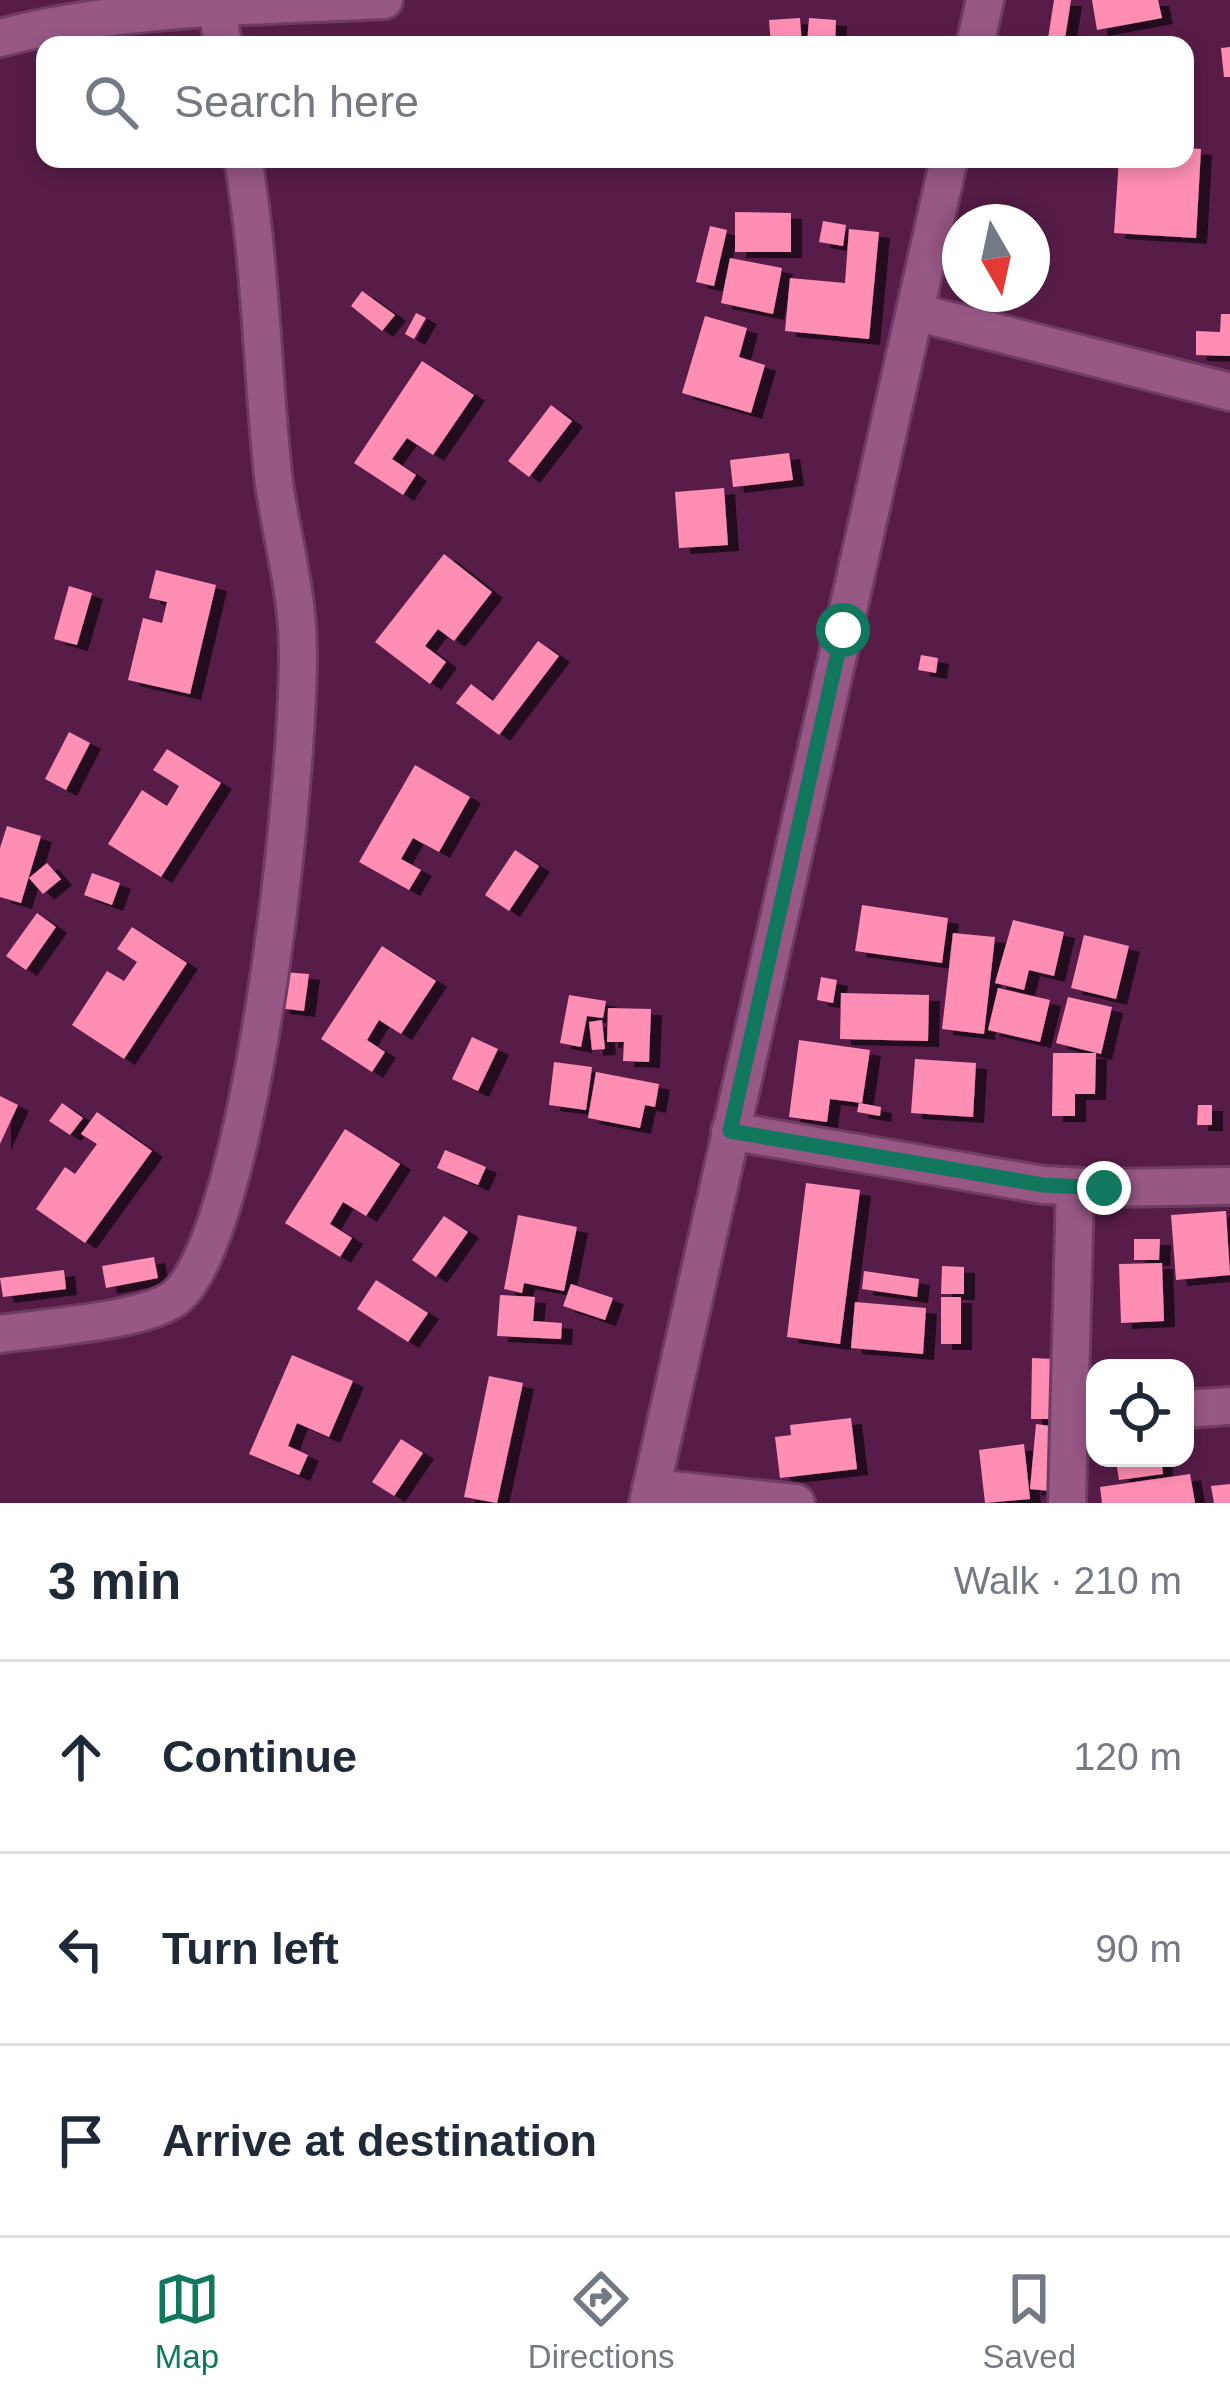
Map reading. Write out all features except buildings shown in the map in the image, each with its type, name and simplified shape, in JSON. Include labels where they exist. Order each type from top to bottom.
[{"type":"street","points":[[0,38],[41,27],[220,27],[384,0]]},
{"type":"street","points":[[976,36],[985,0]]},
{"type":"street","points":[[0,1334],[142,1312],[173,1300],[197,1275],[214,1235],[248,1111],[278,900],[295,727],[297,628],[274,480],[244,168]]},
{"type":"street","points":[[796,1503],[650,1495],[947,168]]},
{"type":"street","points":[[915,311],[1230,392]]},
{"type":"street","points":[[730,1131],[1043,1185],[1230,1186]]},
{"type":"street","points":[[1066,1503],[1082,1414],[1075,1187]]},
{"type":"street","points":[[1194,1408],[1230,1406]]},
{"type":"route","points":[[843,630],[730,1131],[1043,1185],[1104,1188]]}]
